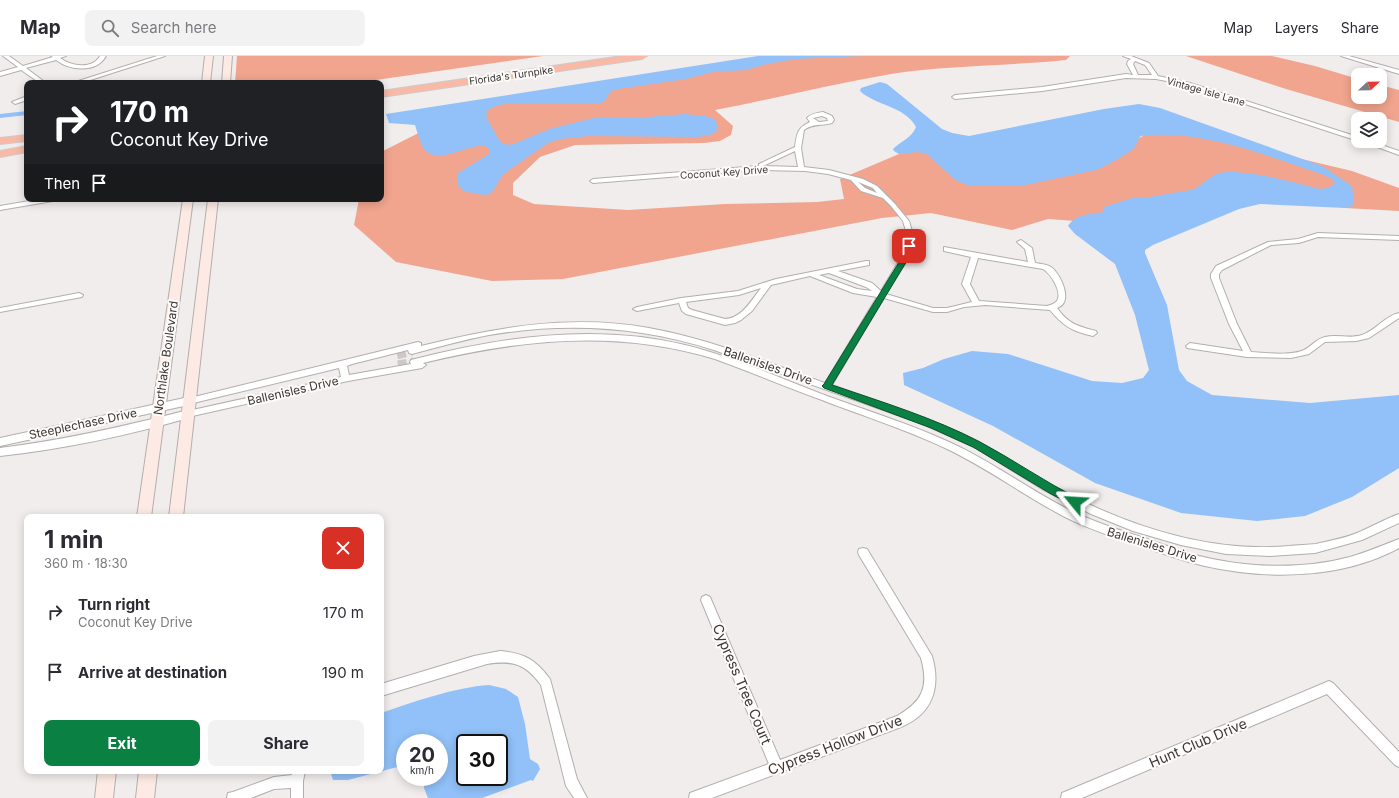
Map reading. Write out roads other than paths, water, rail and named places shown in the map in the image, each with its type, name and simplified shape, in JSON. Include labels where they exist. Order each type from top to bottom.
[{"type":"highway","name":"Florida's Turnpike","points":[[384,88],[604,56]]},
{"type":"highway","name":"Florida's Turnpike","points":[[384,94],[642,56]]},
{"type":"highway","points":[[0,142],[24,139]]},
{"type":"highway","points":[[0,150],[24,148]]},
{"type":"highway","points":[[0,154],[24,149]]},
{"type":"main road","points":[[206,80],[209,56]]},
{"type":"main road","points":[[226,80],[228,56]]},
{"type":"main road","name":"Northlake Boulevard","points":[[144,514],[188,202]]},
{"type":"main road","points":[[176,514],[213,202]]},
{"type":"main road","points":[[104,798],[108,774]]},
{"type":"main road","points":[[146,798],[148,774]]},
{"type":"street","points":[[6,56],[40,80]]},
{"type":"street","points":[[0,74],[55,57],[63,56]]},
{"type":"street","points":[[55,57],[68,66],[78,67],[97,62],[102,59],[103,56]]},
{"type":"street","points":[[84,80],[153,57],[162,56]]},
{"type":"street","points":[[1126,56],[1147,64],[1156,77]]},
{"type":"street","points":[[1344,56],[1399,72]]},
{"type":"street","points":[[1135,59],[1130,64],[1136,76]]},
{"type":"street","name":"Vintage Isle Lane","points":[[954,97],[1042,89],[1118,77],[1156,77],[1188,84],[1351,137]]},
{"type":"street","points":[[14,102],[24,99]]},
{"type":"street","points":[[801,168],[798,148],[800,130],[803,126],[814,122]]},
{"type":"street","points":[[746,169],[769,163],[798,148]]},
{"type":"street","points":[[1384,148],[1399,153]]},
{"type":"street","name":"Coconut Key Drive","points":[[593,181],[746,169],[801,168],[829,172],[853,180],[858,187],[870,194],[885,198],[900,212],[906,221],[911,238],[907,254],[827,386]]},
{"type":"street","points":[[0,208],[35,202]]},
{"type":"street","points":[[1248,354],[1233,324],[1215,278],[1215,274],[1219,268],[1270,243],[1299,241],[1318,235],[1399,238]]},
{"type":"street","points":[[1021,242],[1028,248],[1032,264]]},
{"type":"street","points":[[813,275],[856,291],[881,295],[933,310],[947,310],[976,303],[998,303],[1047,308],[1058,305],[1061,301],[1057,277],[1050,270],[1032,264],[947,249]]},
{"type":"street","points":[[975,255],[966,284],[976,303]]},
{"type":"street","points":[[637,309],[681,300],[739,293],[767,284],[866,263]]},
{"type":"street","points":[[831,271],[869,285],[881,295]]},
{"type":"street","points":[[681,300],[685,309],[689,312],[731,322],[740,319],[767,284]]},
{"type":"street","points":[[0,310],[79,295]]},
{"type":"street","points":[[1052,307],[1061,319],[1070,326],[1082,332],[1093,333]]},
{"type":"street","points":[[1190,346],[1248,354],[1301,354],[1310,350],[1322,340],[1366,336],[1399,314]]},
{"type":"street","name":"Ballenisles Drive","points":[[412,351],[488,333],[566,325],[623,327],[669,334],[710,346],[827,386],[935,425],[977,445],[1054,491],[1085,507],[1128,526],[1183,542],[1254,551],[1302,551],[1334,545],[1367,534],[1399,518]]},
{"type":"street","points":[[488,333],[390,351],[343,364],[345,379],[410,368],[496,345]]},
{"type":"street","name":"Ballenisles Drive","points":[[414,362],[496,345],[551,337],[580,336],[649,342],[680,347],[722,359],[908,428],[950,446],[1066,513],[1106,531],[1209,563],[1242,568],[1328,567],[1391,548],[1399,543]]},
{"type":"street","points":[[440,345],[442,355]]},
{"type":"street","name":"Ballenisles Drive","points":[[189,401],[343,364],[397,355]]},
{"type":"street","name":"Ballenisles Drive","points":[[188,414],[345,379],[398,365]]},
{"type":"street","name":"Steeplechase Drive","points":[[0,442],[189,401]]},
{"type":"street","name":"Steeplechase Drive","points":[[0,452],[63,442],[158,422],[188,414]]},
{"type":"street","name":"Cypress Hollow Drive","points":[[695,798],[901,721],[917,711],[923,704],[928,693],[931,674],[926,656],[863,552]]},
{"type":"street","name":"Cypress Tree Court","points":[[706,600],[777,767]]},
{"type":"street","points":[[384,689],[487,657],[510,657],[528,663],[541,675],[546,683],[571,781],[580,798]]},
{"type":"street","name":"Hunt Club Drive","points":[[1067,798],[1329,687],[1399,761]]},
{"type":"street","points":[[233,798],[298,776],[295,797]]},
{"type":"water","points":[[758,56],[862,56],[795,59],[767,64],[746,70],[713,72],[686,79],[618,89],[611,92],[605,101],[597,104],[504,104],[493,107],[488,110],[486,117],[499,140],[508,145],[549,129],[594,118],[635,118],[685,114],[705,116],[714,119],[718,125],[718,129],[713,134],[698,137],[589,136],[560,139],[548,143],[509,170],[502,176],[491,194],[483,195],[463,191],[457,183],[458,173],[489,154],[490,151],[486,147],[479,146],[441,155],[432,154],[425,150],[415,125],[389,123],[386,114]]},
{"type":"water","points":[[880,82],[887,84],[942,129],[952,133],[969,136],[1104,109],[1139,104],[1160,108],[1322,166],[1352,186],[1354,203],[1352,206],[1345,208],[1260,204],[1239,209],[1153,245],[1145,250],[1145,253],[1167,305],[1179,370],[1187,381],[1212,395],[1310,403],[1399,395],[1399,468],[1352,497],[1305,516],[1257,521],[1181,513],[1095,483],[993,426],[904,385],[903,373],[923,368],[944,359],[972,351],[1008,354],[1092,381],[1122,383],[1143,378],[1149,370],[1135,315],[1115,264],[1075,234],[1068,226],[1071,222],[1084,215],[1104,212],[1104,207],[1135,197],[1149,197],[1195,189],[1212,176],[1220,173],[1230,172],[1255,174],[1320,189],[1328,188],[1335,183],[1332,179],[1324,175],[1257,152],[1211,140],[1187,136],[1164,135],[1141,136],[1132,150],[1117,160],[1096,170],[1025,185],[970,186],[955,180],[927,154],[918,152],[899,154],[894,151],[893,149],[909,137],[916,127],[911,120],[898,110],[874,100],[860,91],[861,88]]},
{"type":"water","points":[[489,685],[506,689],[518,697],[525,724],[530,759],[538,764],[540,769],[533,781],[531,780],[482,798],[428,798],[424,786],[448,786],[448,734],[396,734],[396,767],[384,771],[384,712],[435,696],[476,686]]},
{"type":"water","points":[[331,774],[371,774],[348,780],[333,780]]},
{"type":"waterway","points":[[0,116],[24,113]]},
{"type":"tunnel","points":[[397,355],[412,351]]},
{"type":"tunnel","points":[[398,365],[414,362]]}]
